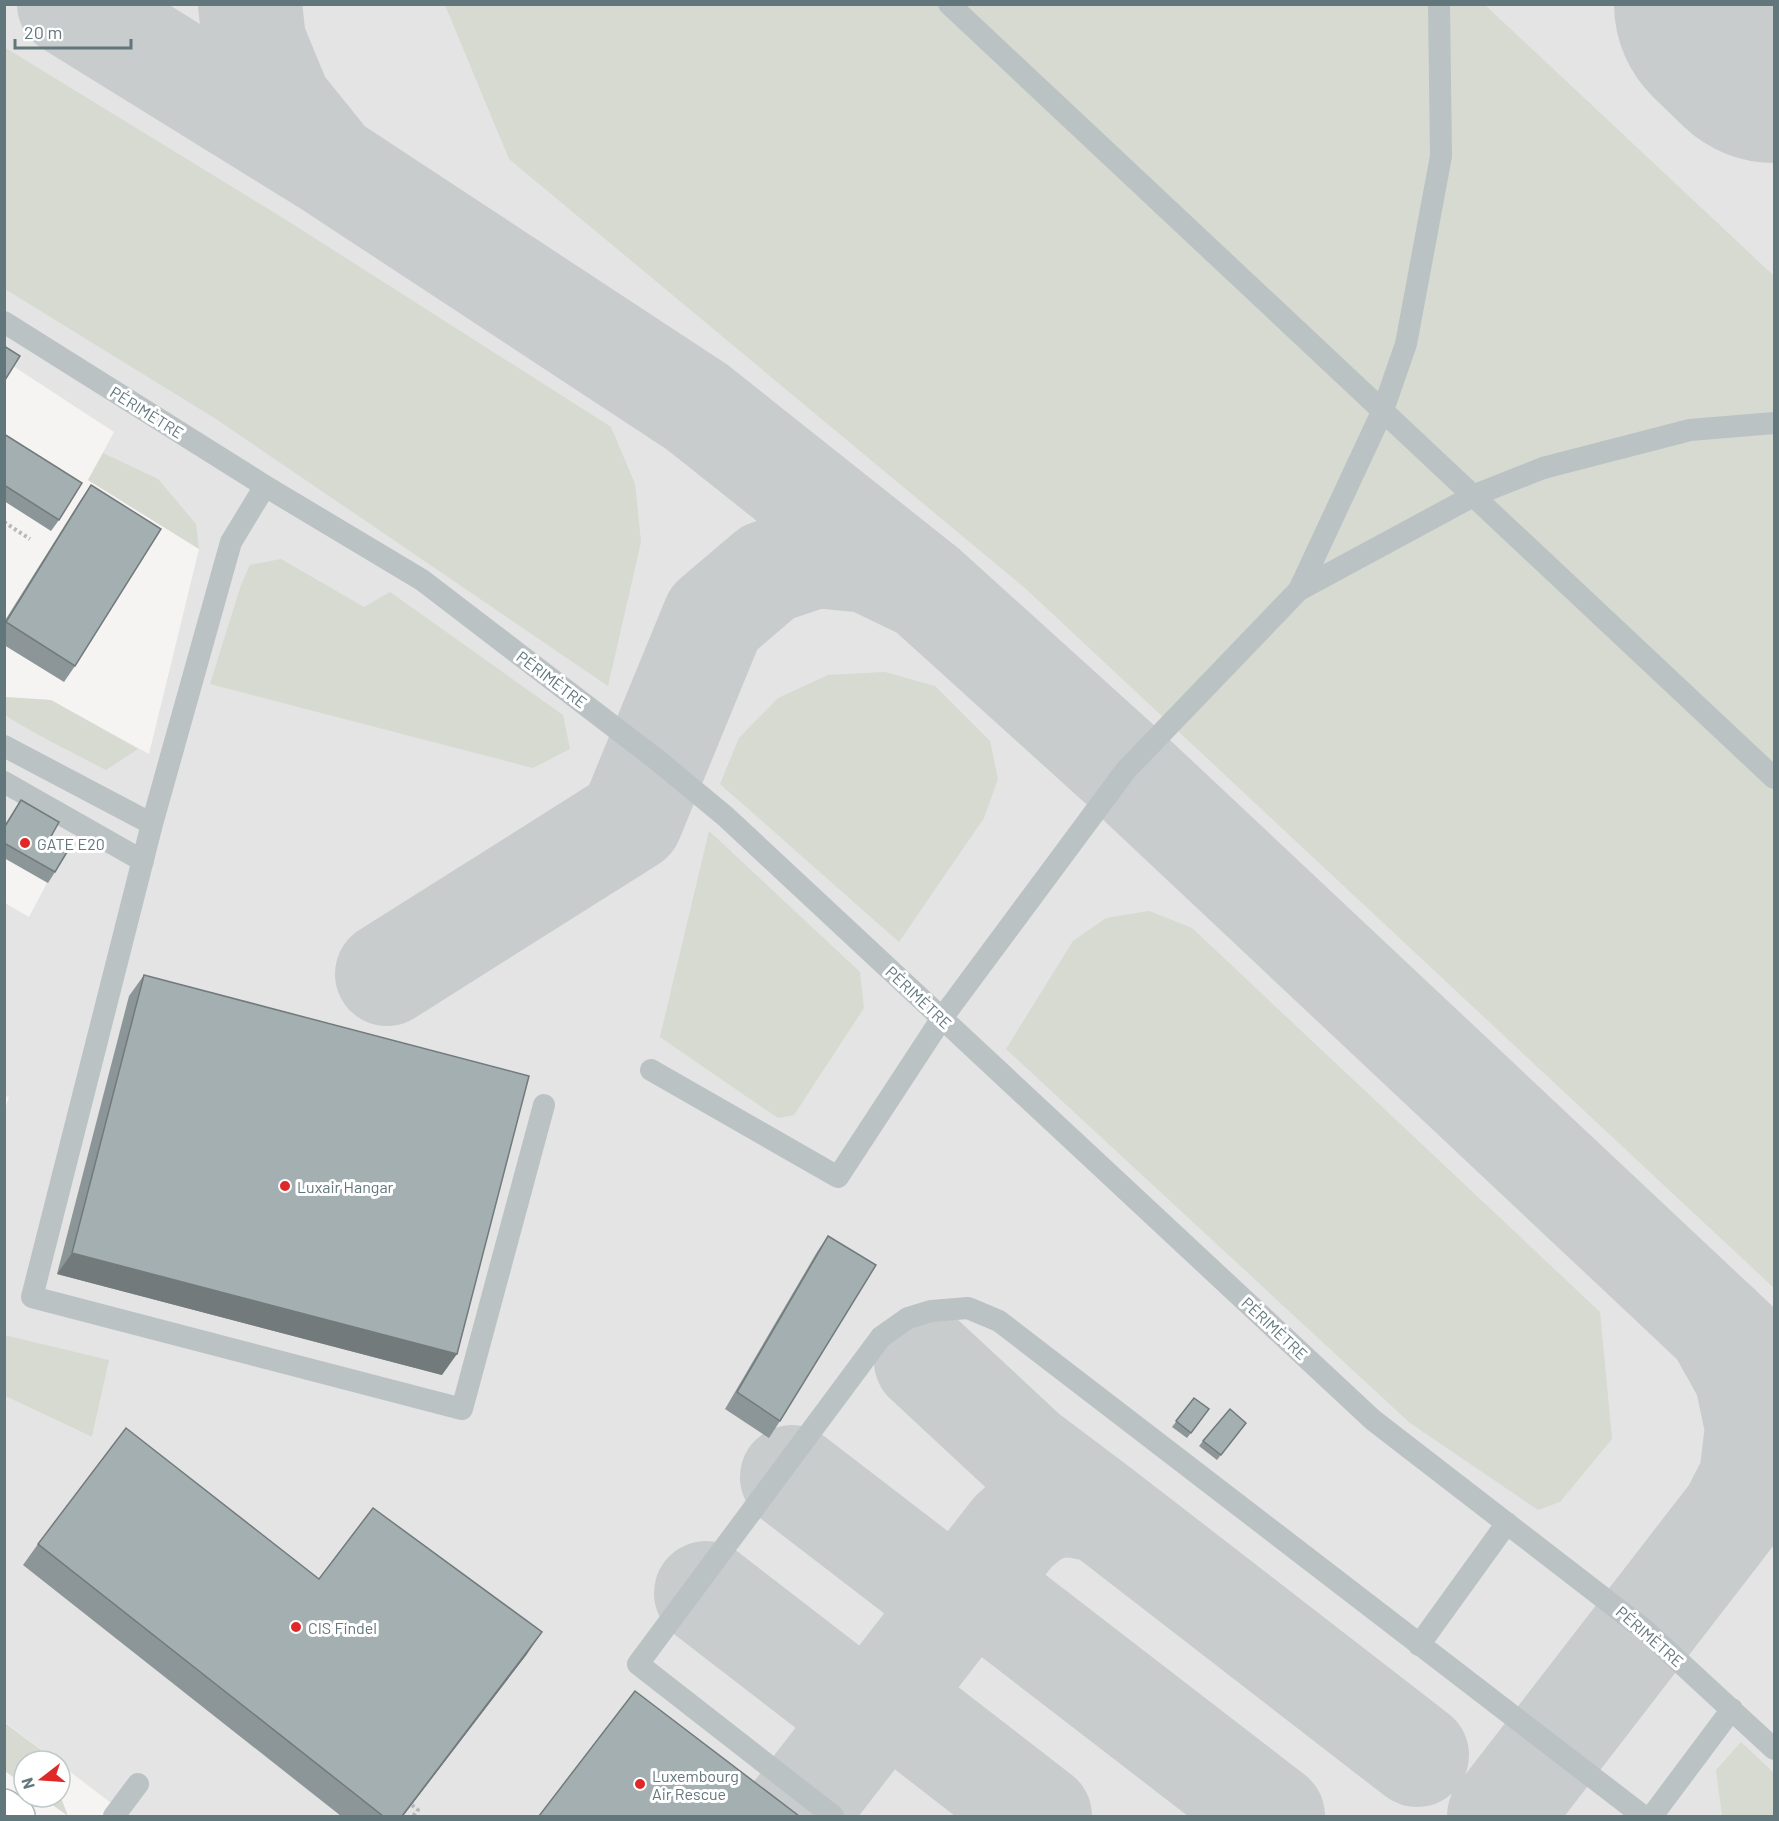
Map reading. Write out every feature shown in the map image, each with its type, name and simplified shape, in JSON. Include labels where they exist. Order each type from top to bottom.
[{"type":"main road","points":[[4,1806],[18,1816]]},
{"type":"lane","points":[[949,4],[1774,778]]},
{"type":"lane","points":[[1299,590],[1383,410],[1406,344],[1441,156],[1439,4]]},
{"type":"lane","name":"PÉRIMÈTRE","points":[[4,322],[265,486],[422,580],[656,759],[725,816],[1373,1420],[1645,1630],[1774,1749]]},
{"type":"lane","points":[[651,1070],[838,1177],[942,1018],[1126,770],[1299,590],[1474,495],[1543,468],[1690,430],[1774,423]]},
{"type":"lane","points":[[265,486],[231,542],[152,824],[33,1297],[462,1409],[544,1105]]},
{"type":"lane","points":[[4,746],[152,824]]},
{"type":"lane","points":[[4,782],[143,861]]},
{"type":"lane","points":[[833,1816],[638,1664],[881,1337],[908,1318],[931,1311],[968,1308],[999,1321],[1643,1816]]},
{"type":"lane","points":[[1419,1644],[1508,1523]]},
{"type":"lane","points":[[1652,1816],[1732,1709]]},
{"type":"lane","points":[[114,1816],[138,1784]]},
{"type":"path","points":[[4,522],[30,539]]},
{"type":"path","points":[[412,1805],[418,1810],[412,1816]]},
{"type":"shaded area","points":[[5,5],[1774,5],[1774,1816],[128,1816],[72,1773],[72,1749],[40,1749],[5,1722],[5,1396],[92,1437],[108,1360],[5,1335],[4,1112],[9,1097],[4,1096],[5,903],[29,917],[47,883],[5,858],[5,697],[51,700],[149,754],[199,549],[88,480],[114,432],[13,366],[5,378]]},
{"type":"shaded area","points":[[445,5],[1485,5],[1774,276],[1774,1288],[1026,589],[509,159]]},
{"type":"shaded area","points":[[4,47],[283,218],[611,427],[635,484],[641,542],[608,686],[216,419],[5,289]]},
{"type":"shaded area","points":[[103,453],[158,479],[196,524],[199,549],[88,480]]},
{"type":"shaded area","points":[[281,559],[364,607],[390,592],[563,715],[570,749],[533,768],[210,684],[241,585],[250,565]]},
{"type":"shaded area","points":[[885,672],[935,686],[990,741],[998,779],[984,818],[899,942],[720,784],[739,738],[778,698],[828,675]]},
{"type":"shaded area","points":[[4,697],[51,700],[138,749],[106,770],[5,715]]},
{"type":"shaded area","points":[[709,831],[860,972],[864,1008],[794,1115],[778,1118],[660,1037]]},
{"type":"shaded area","points":[[1149,911],[1192,928],[1600,1312],[1612,1439],[1560,1502],[1538,1510],[1410,1423],[1006,1049],[1073,941],[1106,918]]},
{"type":"shaded area","points":[[5,1335],[109,1360],[92,1437],[5,1396]]},
{"type":"shaded area","points":[[4,1722],[40,1749],[12,1749],[12,1776],[5,1771]]},
{"type":"shaded area","points":[[1741,1742],[1774,1773],[1774,1816],[1722,1816],[1716,1770]]},
{"type":"shaded area","points":[[58,1809],[65,1809],[68,1816]]},
{"type":"building","points":[[4,346],[20,356],[5,380],[4,380]]},
{"type":"building","points":[[4,434],[82,483],[59,520],[4,485]]},
{"type":"building","points":[[91,485],[161,529],[75,666],[6,622]]},
{"type":"building","name":"GATE E20","points":[[21,800],[59,822],[48,842],[67,852],[55,872],[4,843],[4,828]]},
{"type":"building","name":"Luxair Hangar","points":[[144,975],[529,1076],[457,1354],[72,1253]]},
{"type":"building","points":[[828,1236],[876,1265],[780,1421],[737,1392]]},
{"type":"building","points":[[1194,1398],[1209,1409],[1191,1433],[1176,1421]]},
{"type":"building","points":[[1230,1409],[1246,1423],[1221,1455],[1203,1441]]},
{"type":"building","name":"CIS Findel","points":[[126,1428],[319,1579],[373,1508],[542,1632],[402,1816],[383,1816],[38,1544]]},
{"type":"building","name":"Luxembourg Air Rescue","points":[[635,1691],[799,1816],[539,1816]]},
{"type":"taxiway","points":[[69,4],[329,165],[697,407],[926,589],[1126,770],[1774,1379]]},
{"type":"taxiway","points":[[250,4],[254,41],[280,104],[322,156]]},
{"type":"taxiway","points":[[387,974],[631,820],[714,618],[768,572],[816,556],[868,561],[918,585]]},
{"type":"taxiway","points":[[1499,1816],[1733,1513],[1751,1478],[1757,1427],[1746,1376],[1718,1326]]},
{"type":"taxiway","points":[[926,1361],[1026,1454],[1103,1512]]},
{"type":"taxiway","points":[[792,1477],[956,1603]]},
{"type":"taxiway","points":[[793,1816],[1013,1532],[1035,1515],[1045,1510],[1065,1506],[1103,1512],[1417,1755]]},
{"type":"taxiway","points":[[971,1583],[1273,1816]]},
{"type":"taxiway","points":[[706,1593],[868,1718]]},
{"type":"taxiway","points":[[885,1696],[1040,1816]]},
{"type":"runway","points":[[1744,4],[1774,33]]},
{"type":"place","name":"GATE E20","points":[[25,843]]},
{"type":"place","name":"Luxair Hangar","points":[[285,1186]]},
{"type":"place","name":"CIS Findel","points":[[296,1627]]},
{"type":"place","name":"Luxembourg Air Rescue","points":[[640,1784]]}]
